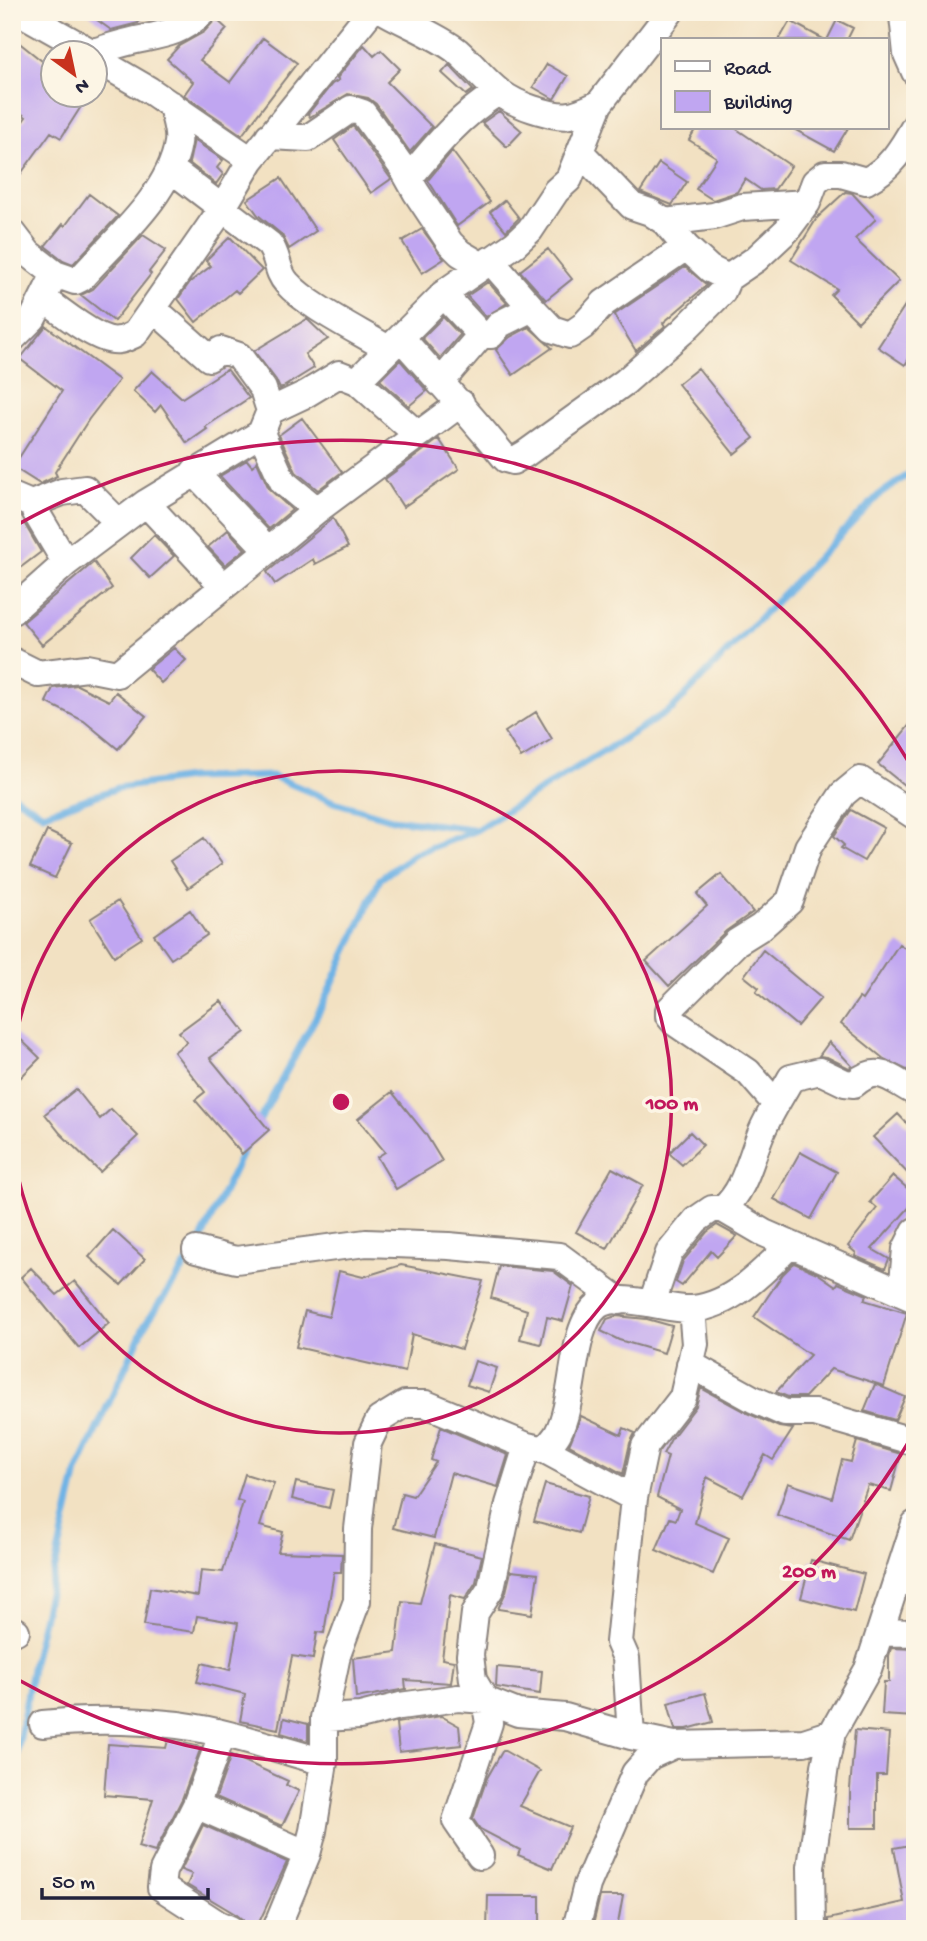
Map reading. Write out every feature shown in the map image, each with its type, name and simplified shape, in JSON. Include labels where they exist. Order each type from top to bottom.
[{"type":"street","points":[[108,48],[172,33],[189,25],[203,12]]},
{"type":"street","points":[[43,298],[68,317],[106,339],[118,341],[135,334],[222,209],[251,160],[370,12]]},
{"type":"street","points":[[386,12],[455,50],[512,102],[560,117],[577,114],[599,104]]},
{"type":"street","points":[[357,381],[445,292],[515,244],[530,230],[556,191],[569,179],[599,104],[670,12]]},
{"type":"street","points":[[30,14],[69,38]]},
{"type":"street","points":[[904,17],[907,54],[915,72]]},
{"type":"street","points":[[108,66],[172,105],[251,160]]},
{"type":"street","points":[[409,178],[449,129],[472,108],[498,92]]},
{"type":"street","points":[[12,232],[28,253],[55,274],[75,281],[81,278],[156,194],[171,172],[179,139],[172,105]]},
{"type":"street","points":[[269,136],[308,138],[351,109],[363,113],[450,243],[460,253],[486,263],[552,329],[570,335],[583,326],[604,303],[686,247]]},
{"type":"street","points":[[560,117],[581,148],[632,206],[650,212],[665,222],[686,247],[710,269],[728,278]]},
{"type":"street","points":[[171,172],[180,176],[269,244],[276,253],[278,267],[285,282],[302,297],[395,344],[461,403],[506,459],[513,461],[625,382],[683,331],[722,292],[728,278],[756,259],[787,230],[807,203],[815,182],[825,174],[841,174],[866,181],[880,174],[899,154],[915,125]]},
{"type":"street","points":[[665,222],[714,216],[742,206],[807,203]]},
{"type":"street","points":[[450,243],[454,254],[446,275],[445,292],[481,335]]},
{"type":"street","points":[[12,339],[33,318],[55,274]]},
{"type":"street","points":[[440,383],[481,335],[491,335],[500,324],[532,308]]},
{"type":"street","points":[[152,313],[164,318],[209,358],[221,350],[239,356],[263,390],[265,422],[283,482],[317,510]]},
{"type":"street","points":[[12,611],[65,563],[146,503],[339,373],[357,381],[418,435]]},
{"type":"street","points":[[12,662],[38,674],[87,668],[117,674],[317,510],[461,403]]},
{"type":"street","points":[[194,472],[268,550]]},
{"type":"street","points":[[65,563],[22,500],[85,489],[119,523]]},
{"type":"street","points":[[146,503],[223,586]]},
{"type":"street","points":[[776,1104],[748,1072],[674,1022],[669,1016],[669,1010],[737,942],[790,901],[808,847],[843,794],[860,780],[915,816]]},
{"type":"street","points":[[723,1209],[729,1204],[751,1166],[761,1132],[791,1078],[820,1071],[845,1083],[854,1084],[866,1073],[881,1073],[915,1092]]},
{"type":"street","points":[[652,1303],[669,1253],[696,1220],[712,1209],[723,1209],[790,1245],[908,1296],[906,1249],[915,1231]]},
{"type":"street","points":[[196,1250],[236,1260],[366,1244],[449,1245],[558,1256],[620,1301]]},
{"type":"street","points":[[480,1856],[456,1821],[489,1723],[485,1700],[473,1680],[470,1655],[475,1613],[491,1588],[509,1504],[536,1448],[558,1433],[565,1413],[584,1321],[599,1304],[620,1301],[692,1309],[722,1301],[759,1276],[790,1245]]},
{"type":"street","points":[[631,1736],[626,1658],[619,1642],[634,1498],[645,1446],[683,1397],[695,1344],[692,1309]]},
{"type":"street","points":[[690,1364],[753,1399],[785,1413],[815,1413],[915,1442]]},
{"type":"street","points":[[276,1929],[307,1854],[313,1830],[324,1762],[324,1718],[337,1655],[357,1601],[358,1529],[368,1443],[379,1420],[405,1404],[426,1405],[536,1448],[634,1498]]},
{"type":"street","points":[[812,1929],[811,1867],[832,1733],[868,1669],[915,1524]]},
{"type":"street","points":[[880,1632],[915,1633]]},
{"type":"street","points":[[324,1718],[360,1716],[400,1706],[457,1698],[485,1700],[518,1713],[565,1717],[674,1745],[804,1742],[832,1733]]},
{"type":"street","points":[[43,1724],[112,1721],[180,1725],[284,1749],[324,1762]]},
{"type":"street","points":[[222,1735],[196,1805],[163,1871],[162,1887],[230,1929]]},
{"type":"street","points":[[576,1929],[587,1885],[635,1773],[650,1756],[674,1745]]},
{"type":"street","points":[[196,1805],[307,1854]]},
{"type":"building","points":[[86,12],[147,12],[138,23],[111,30]]},
{"type":"building","points":[[216,19],[227,29],[200,60],[230,82],[263,38],[297,63],[242,135],[184,95],[193,82],[167,59],[179,46],[204,32]]},
{"type":"building","points":[[837,20],[853,28],[848,38],[828,38]]},
{"type":"building","points":[[790,21],[821,38],[780,38]]},
{"type":"building","points":[[12,37],[38,58],[38,108],[80,108],[61,138],[51,132],[12,186],[12,136],[26,117],[12,106]]},
{"type":"building","points":[[364,45],[374,56],[381,50],[400,69],[387,82],[432,127],[410,152],[376,104],[368,98],[348,94],[310,117],[308,114],[332,84],[339,80],[337,78]]},
{"type":"building","points":[[547,64],[568,76],[554,99],[533,87]]},
{"type":"building","points":[[449,65],[473,90],[466,95],[442,73]]},
{"type":"building","points":[[499,111],[522,131],[507,147],[482,123]]},
{"type":"building","points":[[353,126],[391,179],[371,193],[334,140]]},
{"type":"building","points":[[695,130],[738,130],[791,166],[775,189],[761,190],[745,179],[737,192],[713,200],[696,189],[716,157],[689,140]]},
{"type":"building","points":[[796,130],[847,130],[834,151]]},
{"type":"building","points":[[194,140],[223,160],[217,168],[223,174],[216,184],[189,163]]},
{"type":"building","points":[[452,151],[490,202],[457,226],[428,180]]},
{"type":"building","points":[[659,163],[687,182],[672,205],[640,192]]},
{"type":"building","points":[[281,178],[316,231],[289,249],[282,235],[258,215],[247,200]]},
{"type":"building","points":[[845,192],[852,193],[876,219],[855,239],[899,281],[858,322],[831,295],[837,289],[791,260],[817,218]]},
{"type":"building","points":[[89,194],[118,216],[73,264],[45,246],[63,224],[65,226]]},
{"type":"building","points":[[505,200],[519,218],[506,231],[490,212]]},
{"type":"building","points":[[422,229],[444,259],[422,273],[402,241]]},
{"type":"building","points":[[143,235],[166,250],[114,321],[81,295],[93,289]]},
{"type":"building","points":[[230,237],[262,270],[238,293],[235,290],[196,322],[178,299],[190,282],[211,266],[206,260]]},
{"type":"building","points":[[548,249],[572,279],[546,300],[520,271]]},
{"type":"building","points":[[685,267],[707,285],[663,323],[665,326],[636,351],[614,315]]},
{"type":"building","points":[[488,282],[507,303],[486,317],[467,296]]},
{"type":"building","points":[[915,290],[915,349],[905,365],[878,347]]},
{"type":"building","points":[[443,317],[460,335],[440,358],[422,338]]},
{"type":"building","points":[[307,319],[328,339],[305,354],[314,368],[280,389],[254,351]]},
{"type":"building","points":[[46,326],[119,380],[89,419],[55,472],[57,476],[40,484],[13,467],[62,391],[20,359]]},
{"type":"building","points":[[529,327],[552,348],[513,375],[496,350],[510,337]]},
{"type":"building","points":[[400,360],[427,391],[409,406],[380,380]]},
{"type":"building","points":[[698,368],[754,438],[734,454],[678,384]]},
{"type":"building","points":[[227,369],[249,398],[205,427],[207,429],[187,443],[161,405],[155,412],[133,391],[152,371],[182,398]]},
{"type":"building","points":[[302,418],[342,472],[318,490],[296,472],[279,435]]},
{"type":"building","points":[[439,439],[459,469],[403,507],[385,479]]},
{"type":"building","points":[[247,460],[252,466],[257,462],[269,489],[292,510],[269,529],[220,476]]},
{"type":"building","points":[[333,518],[348,547],[315,564],[313,559],[275,584],[267,572]]},
{"type":"building","points":[[24,523],[41,552],[12,574],[12,531]]},
{"type":"building","points":[[228,530],[245,549],[225,565],[208,547]]},
{"type":"building","points":[[154,535],[174,556],[150,578],[131,558]]},
{"type":"building","points":[[94,562],[112,588],[42,645],[23,622]]},
{"type":"building","points":[[174,648],[186,660],[161,683],[148,669]]},
{"type":"building","points":[[77,685],[109,701],[116,692],[146,716],[118,749],[84,721],[46,702],[53,688]]},
{"type":"building","points":[[536,712],[552,739],[521,758],[505,732]]},
{"type":"building","points":[[915,718],[915,794],[878,764]]},
{"type":"building","points":[[851,810],[884,828],[864,861],[841,848],[844,845],[834,836]]},
{"type":"building","points":[[47,831],[72,843],[55,878],[30,867]]},
{"type":"building","points":[[204,838],[222,864],[188,888],[170,861]]},
{"type":"building","points":[[721,874],[753,912],[726,931],[669,986],[646,961],[707,906],[697,894]]},
{"type":"building","points":[[118,901],[142,938],[114,956],[90,919]]},
{"type":"building","points":[[190,910],[207,935],[171,959],[154,935]]},
{"type":"building","points":[[899,944],[915,955],[915,1074],[884,1059],[841,1024],[859,998],[862,1000]]},
{"type":"building","points":[[763,950],[821,998],[797,1026],[756,992],[759,988],[744,976]]},
{"type":"building","points":[[221,1001],[245,1032],[210,1058],[269,1130],[242,1154],[195,1100],[205,1092],[174,1052],[187,1042],[179,1032]]},
{"type":"building","points":[[12,1031],[40,1058],[12,1086]]},
{"type":"building","points":[[829,1042],[852,1066],[849,1068],[819,1056]]},
{"type":"building","points":[[76,1089],[100,1119],[111,1109],[138,1136],[100,1172],[60,1133],[45,1114]]},
{"type":"building","points":[[392,1092],[425,1133],[442,1161],[396,1189],[377,1157],[385,1152],[358,1119]]},
{"type":"building","points":[[898,1114],[915,1132],[915,1181],[873,1137]]},
{"type":"building","points":[[690,1132],[703,1145],[682,1165],[669,1153]]},
{"type":"building","points":[[800,1152],[837,1172],[811,1219],[774,1199]]},
{"type":"building","points":[[612,1168],[643,1185],[607,1249],[576,1232]]},
{"type":"building","points":[[893,1176],[915,1195],[915,1201],[872,1249],[889,1259],[885,1269],[855,1256],[856,1253],[848,1246],[877,1208],[870,1202]]},
{"type":"building","points":[[717,1225],[737,1236],[717,1257],[711,1251],[682,1286],[676,1282],[683,1261],[707,1232]]},
{"type":"building","points":[[113,1230],[145,1259],[121,1285],[89,1257]]},
{"type":"building","points":[[794,1263],[817,1273],[836,1286],[838,1283],[867,1295],[864,1300],[907,1313],[884,1386],[831,1369],[805,1397],[788,1397],[776,1392],[810,1355],[754,1317],[783,1274]]},
{"type":"building","points":[[401,1265],[483,1281],[461,1349],[412,1334],[405,1372],[296,1347],[305,1311],[329,1317],[339,1271],[363,1277]]},
{"type":"building","points":[[499,1266],[553,1271],[573,1286],[563,1321],[547,1317],[541,1344],[520,1339],[527,1310],[491,1298]]},
{"type":"building","points":[[31,1268],[57,1295],[75,1281],[109,1323],[79,1348],[21,1277]]},
{"type":"building","points":[[616,1316],[647,1319],[672,1326],[664,1353],[619,1340],[601,1331],[607,1319]]},
{"type":"building","points":[[475,1361],[497,1368],[489,1392],[467,1385]]},
{"type":"building","points":[[875,1384],[905,1397],[895,1420],[864,1411]]},
{"type":"building","points":[[701,1388],[747,1413],[779,1427],[793,1429],[773,1460],[765,1455],[743,1496],[707,1477],[695,1523],[729,1538],[713,1574],[656,1550],[670,1518],[676,1520],[680,1509],[657,1497],[668,1456],[663,1454],[696,1406]]},
{"type":"building","points":[[581,1416],[621,1435],[624,1428],[635,1433],[623,1474],[569,1445]]},
{"type":"building","points":[[441,1427],[508,1455],[498,1487],[451,1473],[434,1538],[393,1528],[402,1493],[413,1496],[436,1462],[431,1460]]},
{"type":"building","points":[[857,1441],[901,1454],[891,1491],[868,1485],[849,1540],[777,1515],[788,1483],[832,1498],[842,1460],[851,1462]]},
{"type":"building","points":[[245,1474],[274,1483],[260,1526],[283,1532],[278,1552],[342,1554],[341,1572],[334,1572],[324,1633],[317,1632],[313,1659],[292,1656],[278,1729],[240,1721],[245,1694],[197,1682],[202,1663],[230,1670],[238,1623],[197,1616],[194,1632],[144,1625],[150,1588],[198,1596],[201,1570],[223,1572],[243,1502],[237,1500]]},
{"type":"building","points":[[296,1482],[333,1490],[329,1508],[292,1499]]},
{"type":"building","points":[[545,1484],[589,1496],[579,1533],[534,1521]]},
{"type":"building","points":[[435,1544],[482,1556],[476,1582],[465,1599],[450,1595],[442,1659],[454,1661],[451,1683],[405,1680],[406,1689],[356,1698],[353,1658],[396,1652],[402,1601],[420,1603]]},
{"type":"building","points":[[811,1560],[864,1574],[854,1612],[801,1598]]},
{"type":"building","points":[[511,1571],[538,1574],[532,1614],[498,1609]]},
{"type":"building","points":[[891,1648],[915,1649],[915,1717],[882,1715],[884,1682],[889,1682]]},
{"type":"building","points":[[497,1667],[542,1671],[540,1694],[496,1687]]},
{"type":"building","points":[[705,1693],[713,1722],[687,1729],[675,1729],[668,1703]]},
{"type":"building","points":[[441,1716],[459,1726],[461,1745],[399,1752],[396,1723]]},
{"type":"building","points":[[284,1718],[308,1724],[308,1741],[281,1733]]},
{"type":"building","points":[[855,1730],[889,1733],[886,1775],[877,1775],[877,1828],[850,1828]]},
{"type":"building","points":[[168,1740],[201,1747],[182,1799],[155,1852],[138,1847],[153,1799],[104,1795],[108,1744],[166,1748]]},
{"type":"building","points":[[503,1750],[540,1771],[520,1806],[570,1827],[552,1869],[518,1855],[520,1850],[480,1829],[473,1819],[487,1778]]},
{"type":"building","points":[[231,1755],[288,1781],[286,1785],[299,1791],[282,1826],[216,1797]]},
{"type":"building","points":[[203,1825],[287,1862],[256,1929],[245,1929],[243,1920],[237,1915],[187,1885],[192,1874],[181,1870]]},
{"type":"building","points":[[915,1844],[915,1929],[828,1929],[828,1919],[904,1902],[894,1848]]},
{"type":"building","points":[[488,1896],[540,1896],[540,1929],[487,1929]]},
{"type":"building","points":[[600,1896],[623,1896],[617,1929],[592,1929]]},
{"type":"waterway","points":[[256,1127],[322,1006],[380,879],[414,854],[476,830],[672,709],[879,495],[915,470]]},
{"type":"waterway","points":[[12,795],[43,814],[118,788],[189,778],[272,776],[334,802],[392,819],[472,829]]},
{"type":"waterway","points":[[12,1783],[33,1663],[77,1472],[145,1325],[196,1250],[245,1147]]}]
